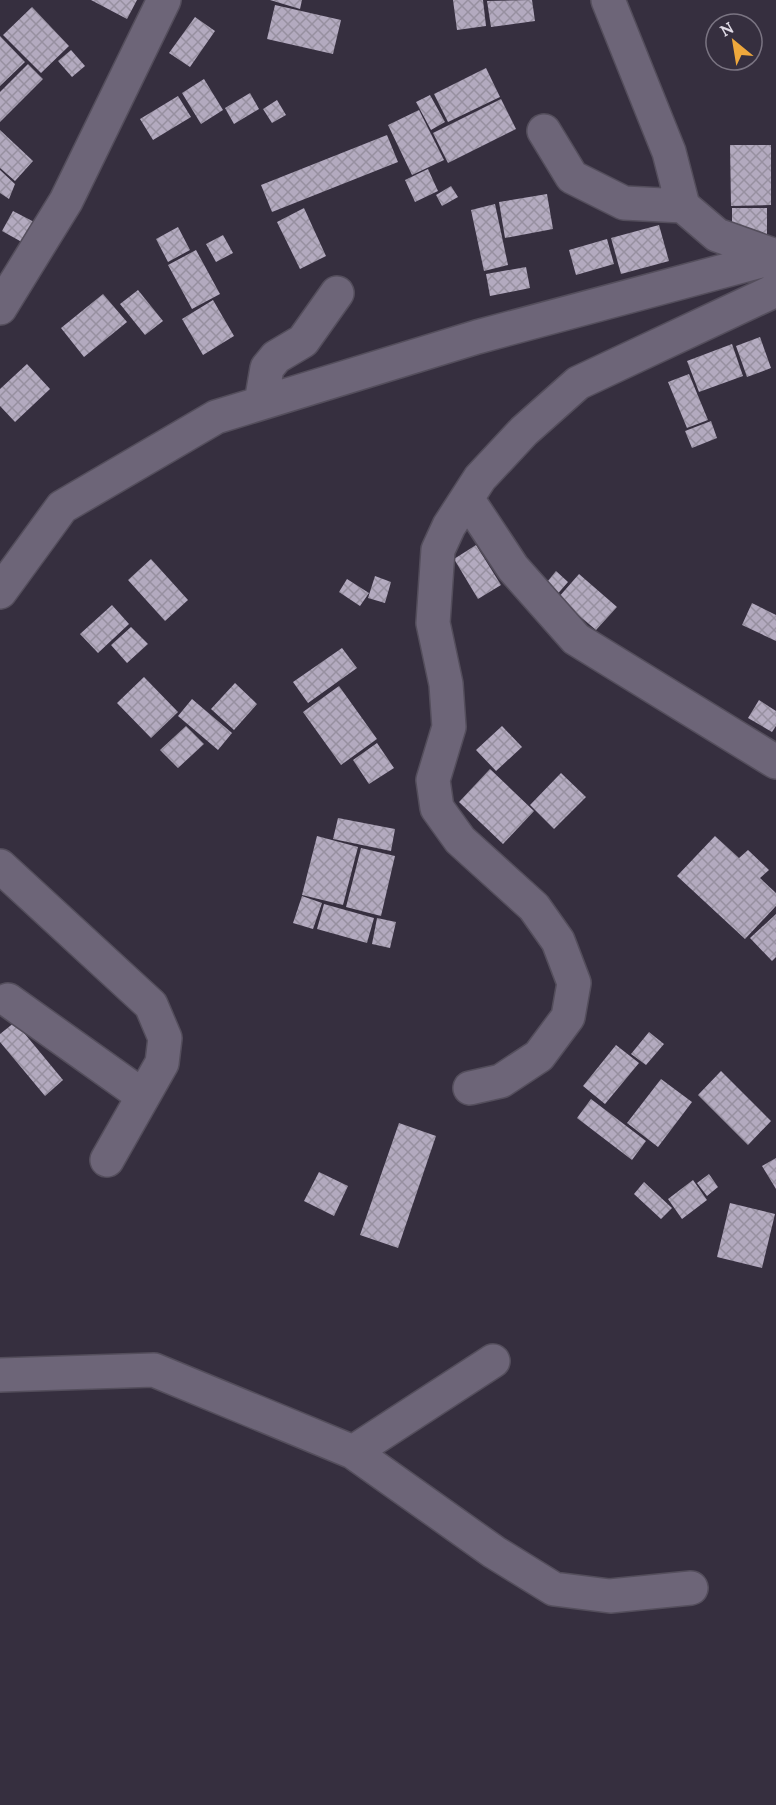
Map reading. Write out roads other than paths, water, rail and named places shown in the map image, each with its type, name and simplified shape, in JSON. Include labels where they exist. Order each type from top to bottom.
[{"type":"street","points":[[0,308],[66,201],[164,0]]},
{"type":"street","points":[[608,0],[669,152],[683,206],[717,235],[776,257]]},
{"type":"street","points":[[544,131],[572,177],[624,203],[683,206]]},
{"type":"street","points":[[0,592],[62,507],[216,417],[477,337],[776,257]]},
{"type":"street","points":[[470,1088],[501,1080],[539,1056],[568,1017],[574,983],[558,941],[534,907],[460,840],[437,808],[433,780],[449,727],[446,684],[433,623],[438,550],[449,526],[468,500],[480,478],[524,431],[578,383],[776,290]]},
{"type":"street","points":[[261,404],[267,368],[276,357],[303,341],[337,293]]},
{"type":"street","points":[[468,500],[513,568],[576,639],[776,762]]},
{"type":"street","points":[[0,866],[151,1005],[165,1038],[162,1063],[107,1160]]},
{"type":"street","points":[[8,1000],[143,1096]]},
{"type":"street","points":[[353,1452],[492,1361]]},
{"type":"street","points":[[0,1375],[154,1370],[353,1452],[494,1552],[554,1589],[610,1596],[691,1588]]}]
